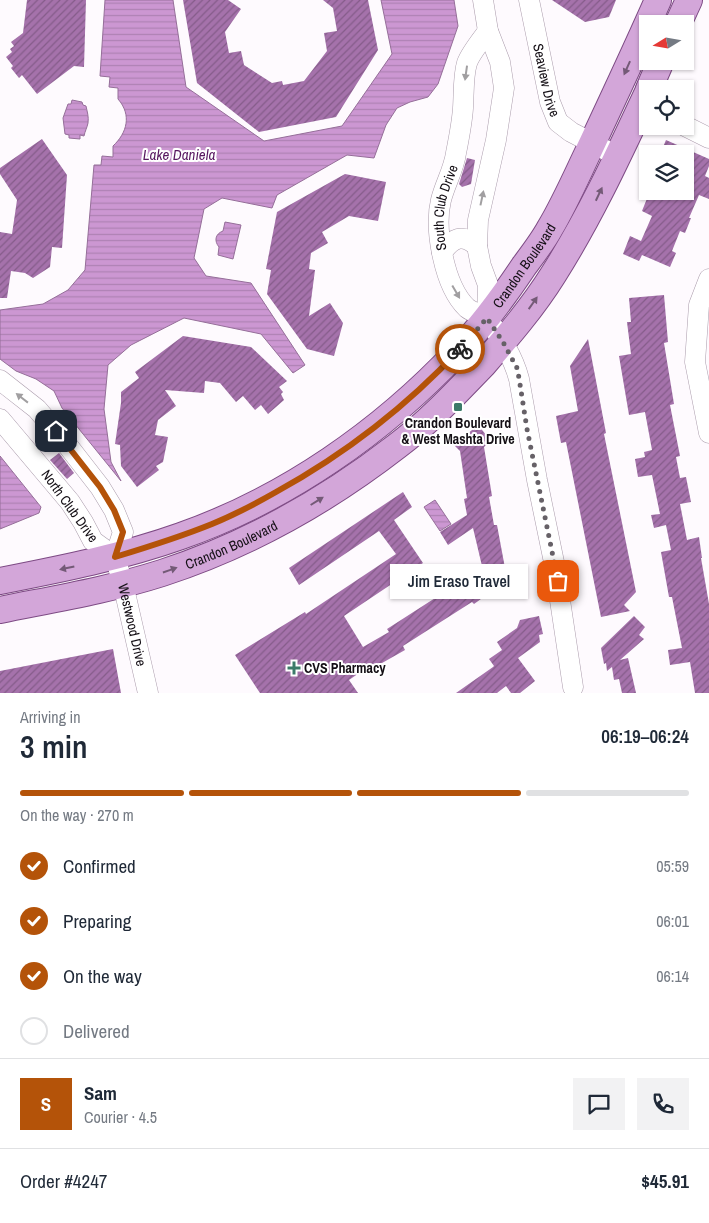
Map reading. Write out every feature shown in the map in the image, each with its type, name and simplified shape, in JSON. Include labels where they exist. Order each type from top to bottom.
[{"type":"main road","name":"Crandon Boulevard","points":[[0,581],[115,557],[214,523],[257,503],[344,451],[424,386],[487,318],[550,229],[617,92],[658,0]]},
{"type":"main road","points":[[682,15],[689,0]]},
{"type":"main road","name":"Crandon Boulevard","points":[[0,610],[124,584],[180,566],[236,544],[312,505],[398,446],[465,384],[503,342],[531,307],[553,275],[592,209],[639,112]]},
{"type":"street","points":[[483,0],[488,30],[500,62],[504,88],[496,140],[478,220],[477,246],[481,266],[488,285],[487,318],[517,368],[535,472],[555,567],[569,669],[574,691]]},
{"type":"street","name":"Seaview Drive","points":[[529,0],[550,102],[558,122],[571,132],[617,156]]},
{"type":"street","name":"South Club Drive","points":[[487,318],[467,309],[451,283],[444,266],[438,216],[440,202],[455,160],[461,124],[467,62],[488,30]]},
{"type":"street","points":[[617,92],[639,97]]},
{"type":"street","points":[[694,130],[709,138]]},
{"type":"street","points":[[442,252],[453,240],[461,238],[470,240],[477,246]]},
{"type":"street","points":[[709,279],[699,305],[695,362],[709,433]]},
{"type":"street","name":"North Club Drive","points":[[0,380],[37,409],[100,487],[114,510],[123,532],[115,557],[92,541],[73,507],[0,419]]},
{"type":"street","points":[[73,507],[75,499],[80,493],[100,487]]},
{"type":"street","name":"Westwood Drive","points":[[115,557],[124,584],[148,693]]},
{"type":"water","name":"Lake Daniela","points":[[105,0],[173,0],[186,87],[264,141],[342,126],[392,54],[381,0],[454,0],[458,26],[438,84],[428,97],[397,108],[386,125],[374,158],[347,155],[277,195],[272,208],[222,198],[204,209],[194,258],[206,276],[251,283],[305,365],[293,373],[261,334],[184,318],[131,345],[108,365],[104,409],[111,462],[121,481],[62,408],[54,391],[36,379],[16,371],[0,359],[0,310],[43,304],[68,290],[85,270],[94,165],[101,165],[102,156],[113,157],[113,146],[122,135],[126,124],[125,111],[118,99],[118,88],[109,87],[110,77],[100,76]]},
{"type":"water","points":[[72,100],[82,102],[86,106],[88,125],[84,136],[80,135],[80,139],[69,138],[69,135],[65,134],[63,118],[68,104],[71,104]]},
{"type":"water","points":[[225,222],[241,225],[233,259],[218,255],[219,247],[216,238],[223,231]]},
{"type":"water","points":[[0,456],[41,507],[39,513],[0,529]]},
{"type":"water","points":[[435,500],[451,524],[440,531],[424,507]]},
{"type":"building","points":[[27,0],[86,0],[84,67],[74,66],[37,94],[22,75],[19,78],[11,68],[13,66],[6,57],[12,52],[10,49],[14,46],[11,42],[23,33]]},
{"type":"building","points":[[183,0],[228,0],[241,9],[225,32],[229,53],[241,51],[244,65],[272,83],[282,81],[283,85],[304,81],[327,51],[324,33],[337,31],[333,8],[323,0],[368,0],[378,50],[336,117],[259,132],[197,83]]},
{"type":"building","points":[[552,0],[616,0],[609,17],[585,22]]},
{"type":"building","points":[[42,139],[67,175],[62,248],[52,247],[50,267],[33,278],[25,273],[11,271],[7,298],[0,298],[0,232],[12,234],[17,200],[0,174],[0,168]]},
{"type":"building","points":[[666,140],[677,145],[664,145]]},
{"type":"building","points":[[694,152],[709,159],[709,166],[705,176],[709,178],[709,199],[699,195],[685,233],[680,231],[672,251],[676,253],[670,267],[642,255],[639,261],[623,254],[630,236],[641,241],[652,216],[642,211],[646,200],[694,200]]},
{"type":"building","points":[[467,158],[475,160],[471,184],[462,187],[459,184]]},
{"type":"building","points":[[345,174],[386,182],[378,221],[349,216],[322,232],[328,243],[311,253],[309,269],[315,270],[309,316],[330,303],[343,323],[334,356],[307,349],[267,294],[271,270],[266,269],[277,212]]},
{"type":"building","points":[[664,295],[668,342],[664,343],[674,404],[670,405],[680,456],[676,457],[680,478],[686,477],[691,502],[680,504],[687,540],[699,537],[709,604],[709,693],[695,693],[690,662],[670,665],[668,650],[682,648],[672,597],[669,597],[661,552],[671,550],[666,525],[654,528],[651,515],[660,514],[652,475],[638,477],[635,459],[645,457],[644,452],[652,450],[645,412],[629,415],[619,356],[631,354],[627,322],[631,322],[629,298]]},
{"type":"building","points":[[183,336],[251,347],[287,381],[279,387],[283,392],[281,394],[284,400],[268,414],[261,405],[255,410],[243,396],[236,402],[220,383],[205,381],[204,393],[165,390],[176,406],[158,420],[155,435],[168,437],[163,462],[156,466],[159,470],[137,487],[121,466],[120,445],[115,444],[121,392],[139,378],[135,372]]},
{"type":"building","points":[[588,339],[606,433],[604,434],[636,592],[624,605],[630,611],[601,617],[566,442],[561,443],[556,416],[578,411],[570,366]]},
{"type":"building","points":[[478,425],[491,441],[484,447],[492,496],[489,497],[494,525],[497,525],[505,568],[502,568],[503,577],[497,580],[500,585],[474,604],[472,602],[403,646],[405,650],[375,667],[372,664],[349,680],[358,693],[260,693],[235,655],[305,612],[306,614],[396,554],[379,531],[299,585],[289,568],[403,492],[412,507],[394,520],[423,563],[344,616],[363,647],[389,632],[387,629],[460,582],[463,585],[482,566],[473,528],[448,545],[440,532],[467,515],[464,499],[467,498],[460,451],[454,445]]},
{"type":"building","points":[[59,453],[74,473],[67,479],[50,460]]},
{"type":"building","points":[[539,616],[543,634],[539,635],[540,642],[518,658],[535,681],[520,693],[511,693],[506,686],[497,693],[456,693],[494,666],[489,659],[502,650],[497,642],[517,628],[520,620]]},
{"type":"building","points":[[634,616],[645,627],[639,635],[644,639],[620,660],[628,658],[636,693],[622,693],[619,679],[614,680],[612,667],[607,671],[601,648]]},
{"type":"building","points":[[113,649],[121,693],[0,693],[0,671]]},
{"type":"way so far","points":[[460,349],[487,318],[517,368],[527,429],[558,581]]},
{"type":"place","name":"Crandon Boulevard & West Mashta Drive","points":[[458,407]]},
{"type":"place","name":"Jim Eraso Travel","points":[[558,581]]},
{"type":"place","name":"CVS Pharmacy","points":[[294,668]]},
{"type":"route","points":[[56,431],[100,487],[114,510],[123,532],[115,557],[214,523],[257,503],[302,478],[344,451],[385,419],[424,386],[460,349]]}]
